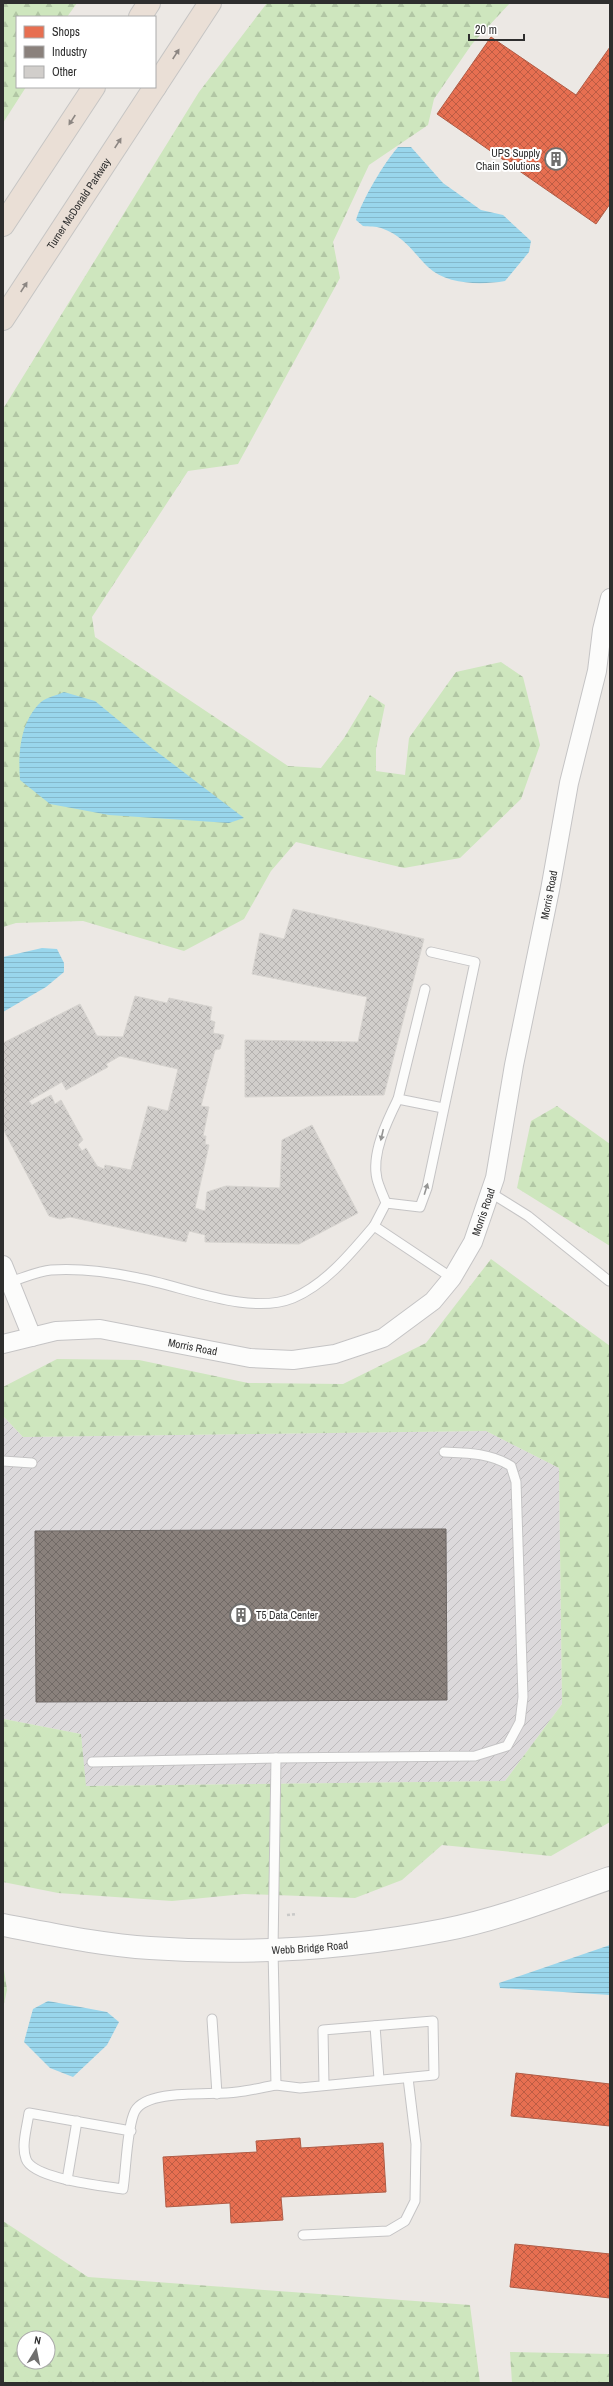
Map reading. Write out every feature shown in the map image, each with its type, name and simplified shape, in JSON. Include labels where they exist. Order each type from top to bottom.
[{"type":"highway","points":[[141,16],[149,3]]},
{"type":"highway","name":"Turner McDonald Parkway","points":[[156,85],[210,3]]},
{"type":"highway","points":[[3,225],[93,88]]},
{"type":"highway","name":"Turner McDonald Parkway","points":[[3,319],[154,88]]},
{"type":"street","name":"Morris Road","points":[[3,1344],[56,1331],[100,1329],[250,1358],[293,1360],[335,1354],[383,1338],[433,1301],[452,1278],[473,1242],[491,1193],[569,783],[603,674],[602,630],[610,598]]},
{"type":"street","points":[[603,674],[610,658]]},
{"type":"street","points":[[3,1265],[32,1338]]},
{"type":"street","name":"Webb Bridge Road","points":[[3,1925],[149,1948],[244,1952],[342,1946],[445,1930],[539,1904],[610,1878]]},
{"type":"lane","points":[[386,1203],[420,1208],[427,1188],[475,962],[431,952]]},
{"type":"lane","points":[[10,1282],[50,1270],[89,1271],[138,1278],[229,1300],[265,1303],[292,1298],[319,1284],[374,1226],[386,1203],[377,1179],[376,1169],[383,1130],[398,1099],[424,989]]},
{"type":"lane","points":[[398,1099],[443,1108]]},
{"type":"lane","points":[[491,1193],[528,1216],[609,1281]]},
{"type":"lane","points":[[374,1226],[452,1278]]},
{"type":"lane","points":[[92,1762],[475,1756],[507,1746],[520,1722],[523,1697],[516,1482],[511,1466],[498,1458],[475,1453],[444,1452]]},
{"type":"lane","points":[[3,1462],[32,1462]]},
{"type":"lane","points":[[276,1758],[273,1950],[276,2085]]},
{"type":"lane","points":[[212,2019],[217,2094]]},
{"type":"lane","points":[[131,2131],[29,2113],[24,2145],[26,2160],[35,2170],[67,2180],[124,2189],[134,2113],[140,2104],[162,2096],[236,2093],[276,2085],[300,2088],[379,2079],[434,2075],[433,2021],[323,2030],[324,2085]]},
{"type":"lane","points":[[375,2026],[379,2079]]},
{"type":"lane","points":[[303,2235],[388,2231],[405,2221],[415,2201],[416,2144],[408,2078]]},
{"type":"lane","points":[[67,2180],[77,2121]]},
{"type":"path","points":[[286,1915],[297,1914]]},
{"type":"shaded area","points":[[3,1416],[23,1437],[486,1431],[559,1468],[562,1704],[505,1781],[85,1786],[81,1734],[4,1719]]},
{"type":"green space","points":[[3,3],[77,3],[68,16],[16,16],[16,88],[25,88],[3,123]]},
{"type":"green space","points":[[267,3],[510,3],[472,44],[434,99],[428,125],[369,165],[333,242],[340,278],[238,464],[188,471],[92,617],[95,637],[288,766],[321,768],[344,738],[370,695],[385,705],[376,749],[376,771],[405,775],[409,738],[456,672],[501,662],[523,677],[540,745],[521,799],[460,858],[404,868],[296,842],[271,871],[244,919],[184,951],[83,921],[16,923],[3,927],[3,409],[199,92]]},
{"type":"green space","points":[[557,1106],[610,1144],[610,1246],[517,1188],[531,1121]]},
{"type":"green space","points":[[491,1259],[610,1346],[610,1822],[551,1856],[442,1845],[402,1880],[355,1898],[244,1894],[172,1901],[58,1893],[3,1882],[3,1711],[4,1719],[81,1734],[86,1786],[505,1781],[562,1704],[559,1468],[486,1431],[23,1437],[3,1416],[3,1387],[57,1359],[139,1360],[248,1383],[343,1384],[426,1343]]},
{"type":"green space","points":[[3,1963],[7,1990],[3,2008]]},
{"type":"green space","points":[[3,2221],[88,2277],[470,2305],[480,2383],[3,2383]]},
{"type":"green space","points":[[510,2352],[610,2354],[610,2383],[512,2383]]},
{"type":"water","points":[[398,147],[411,147],[443,183],[481,210],[503,215],[531,241],[529,252],[505,281],[475,283],[445,277],[428,267],[407,244],[396,235],[379,227],[363,226],[356,220],[363,202],[374,182],[386,162]]},
{"type":"water","points":[[64,692],[95,701],[152,748],[244,818],[229,823],[109,815],[50,804],[20,780],[20,749],[25,728],[34,710],[43,700]]},
{"type":"water","points":[[42,948],[57,949],[64,963],[64,972],[46,987],[3,1012],[3,957]]},
{"type":"water","points":[[610,1945],[610,1995],[500,1988],[499,1983]]},
{"type":"water","points":[[48,2001],[107,2012],[119,2022],[107,2045],[73,2077],[50,2068],[24,2042],[33,2009]]},
{"type":"building: Shops","name":"UPS Supply Chain Solutions","points":[[491,37],[576,95],[610,47],[610,204],[596,224],[437,114]]},
{"type":"building: Shops","points":[[516,2073],[610,2084],[610,2126],[511,2116]]},
{"type":"building: Shops","points":[[300,2138],[301,2148],[383,2143],[386,2192],[281,2197],[283,2220],[231,2223],[230,2203],[166,2207],[163,2157],[257,2152],[256,2141]]},
{"type":"building: Shops","points":[[515,2244],[610,2254],[610,2298],[510,2287]]},
{"type":"building: Industry","name":"T5 Data Center","points":[[446,1529],[447,1700],[36,1702],[35,1531]]},
{"type":"building: Other","points":[[293,909],[424,939],[384,1095],[245,1097],[245,1040],[358,1042],[367,997],[252,974],[260,933],[284,939]]},
{"type":"building: Other","points":[[135,996],[167,1003],[169,998],[212,1007],[210,1020],[215,1022],[213,1033],[224,1035],[220,1049],[215,1050],[201,1106],[209,1107],[203,1136],[206,1136],[205,1144],[209,1145],[195,1208],[205,1211],[207,1192],[226,1186],[280,1188],[282,1140],[312,1125],[358,1213],[299,1244],[205,1242],[205,1235],[189,1231],[186,1242],[70,1217],[60,1219],[49,1216],[3,1129],[3,1043],[80,1004],[97,1036],[123,1037]],"holes":[[[120,1056],[178,1069],[168,1111],[148,1106],[131,1170],[105,1165],[104,1169],[97,1166],[86,1148],[82,1151],[78,1145],[83,1140],[61,1100],[55,1104],[51,1095],[32,1105],[29,1101],[62,1082],[66,1090],[108,1067],[106,1064]]]},
{"type":"place","name":"UPS Supply Chain Solutions","points":[[556,159]]},
{"type":"place","name":"T5 Data Center","points":[[241,1615]]}]
